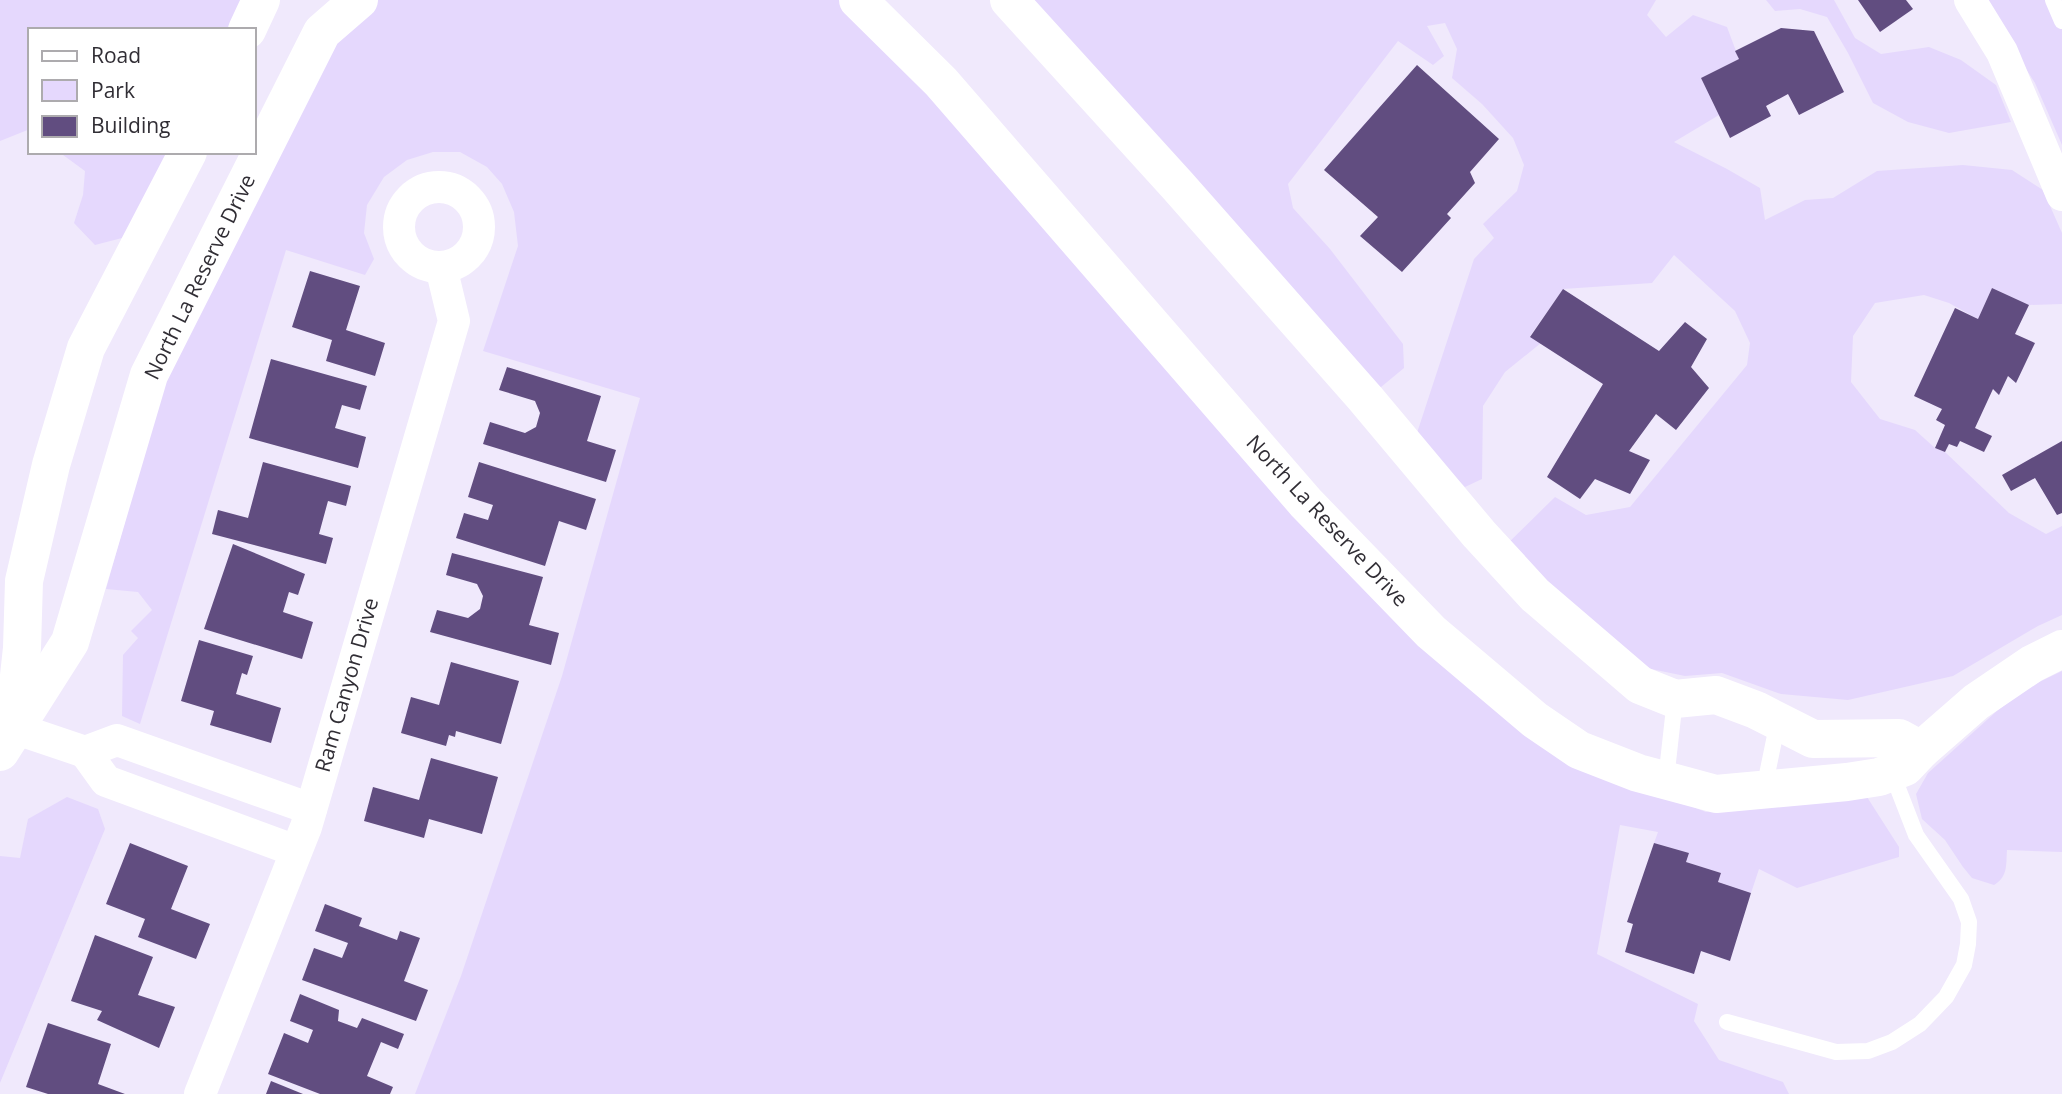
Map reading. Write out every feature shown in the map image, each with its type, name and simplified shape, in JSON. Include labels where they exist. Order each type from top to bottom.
[{"type":"street","points":[[248,28],[261,0]]},
{"type":"street","name":"North La Reserve Drive","points":[[5,733],[70,642],[149,375],[322,32],[359,0]]},
{"type":"street","name":"North La Reserve Drive","points":[[858,0],[941,82],[1306,503],[1431,632],[1535,720],[1579,750],[1638,773],[1716,794],[1847,782],[1907,761],[1976,702],[2032,664],[2062,649]]},
{"type":"street","points":[[1009,0],[1178,186],[1535,596],[1640,685],[1675,699],[1716,695],[1756,710],[1813,739],[1899,738],[1907,761]]},
{"type":"street","points":[[1970,0],[2002,52],[2062,195]]},
{"type":"street","points":[[187,154],[86,348],[51,465],[23,581],[22,648],[5,733],[85,752],[117,740],[311,809]]},
{"type":"street","name":"Ram Canyon Drive","points":[[200,1094],[311,809],[454,321],[441,267]]},
{"type":"street","points":[[85,752],[106,781],[296,851]]},
{"type":"lane","points":[[2053,0],[2062,21]]},
{"type":"lane","points":[[1666,781],[1675,699]]},
{"type":"lane","points":[[1764,789],[1779,721]]},
{"type":"lane","points":[[1727,1022],[1836,1052],[1868,1051],[1892,1042],[1920,1024],[1946,997],[1964,965],[1969,922],[1961,899],[1916,835],[1907,761]]},
{"type":"green space","points":[[0,0],[245,0],[231,28],[28,28],[28,130],[0,141]]},
{"type":"green space","points":[[376,0],[850,0],[1051,226],[1586,765],[1706,812],[1833,791],[1867,797],[1899,847],[1899,857],[1797,888],[1759,869],[1751,893],[1718,882],[1721,873],[1686,862],[1689,853],[1654,843],[1658,832],[1620,825],[1597,954],[1698,1004],[1694,1021],[1719,1060],[1783,1082],[1789,1094],[415,1094],[461,976],[562,676],[640,398],[483,351],[518,246],[514,212],[502,184],[487,167],[460,152],[433,152],[407,160],[384,177],[367,205],[364,233],[374,259],[365,275],[286,250],[140,724],[122,716],[123,655],[138,638],[131,631],[152,610],[138,592],[106,589],[168,368],[312,74],[358,17]]},
{"type":"green space","points":[[1023,0],[1656,0],[1647,15],[1666,37],[1693,15],[1727,27],[1739,59],[1701,78],[1719,115],[1674,142],[1760,188],[1765,220],[1805,200],[1833,198],[1877,171],[1963,165],[2012,170],[2043,190],[2062,233],[2062,304],[2029,305],[1992,288],[1978,319],[1949,303],[1924,295],[1875,303],[1853,336],[1851,382],[1880,419],[1915,430],[1935,448],[1945,452],[2009,513],[2046,534],[2062,526],[2062,615],[2038,626],[1953,676],[1848,700],[1781,694],[1722,673],[1685,676],[1651,669],[1621,651],[1504,547],[1555,497],[1586,515],[1630,507],[1747,365],[1750,343],[1735,311],[1674,255],[1652,283],[1563,289],[1530,336],[1541,343],[1505,372],[1483,406],[1482,479],[1465,487],[1415,439],[1474,259],[1494,238],[1483,224],[1517,191],[1524,165],[1513,138],[1482,104],[1452,78],[1457,49],[1445,23],[1427,26],[1444,56],[1433,65],[1398,41],[1288,184],[1293,208],[1330,249],[1403,344],[1404,368],[1375,392]]},
{"type":"green space","points":[[1766,0],[1834,0],[1855,38],[1881,54],[1929,47],[1961,60],[1996,85],[2011,122],[1949,133],[1908,122],[1873,103],[1827,17],[1800,9],[1775,11]]},
{"type":"green space","points":[[1982,0],[2062,0],[2062,145],[2035,83]]},
{"type":"green space","points":[[62,154],[174,154],[122,238],[95,245],[74,223],[83,195],[85,171]]},
{"type":"green space","points":[[2062,671],[2062,852],[2007,850],[2005,870],[1999,882],[1994,885],[1972,878],[1945,840],[1922,819],[1916,794],[1928,773],[1998,710],[2027,688]]},
{"type":"green space","points":[[67,797],[98,809],[105,829],[0,1083],[0,856],[20,858],[28,819]]},
{"type":"building","points":[[1858,0],[1906,0],[1913,9],[1880,32]]},
{"type":"building","points":[[1781,28],[1814,31],[1844,92],[1799,115],[1788,94],[1766,106],[1771,116],[1730,138],[1701,78],[1739,59],[1735,51]]},
{"type":"building","points":[[1417,65],[1499,139],[1470,172],[1475,183],[1447,214],[1451,218],[1402,272],[1360,236],[1378,217],[1324,170]]},
{"type":"building","points":[[310,271],[360,286],[346,330],[385,343],[375,376],[326,361],[332,340],[292,327]]},
{"type":"building","points":[[1992,288],[2029,305],[2015,334],[2035,343],[2016,383],[2008,376],[1999,395],[1993,389],[1975,428],[1992,436],[1984,452],[1960,441],[1957,447],[1949,444],[1945,452],[1935,448],[1945,425],[1936,420],[1942,409],[1914,396],[1955,308],[1978,319]]},
{"type":"building","points":[[1563,289],[1659,351],[1685,322],[1707,339],[1691,367],[1709,388],[1676,430],[1656,414],[1629,451],[1650,460],[1630,494],[1595,479],[1580,499],[1547,477],[1603,384],[1530,337]]},
{"type":"building","points":[[271,359],[367,386],[360,410],[342,405],[335,428],[366,437],[358,468],[249,438]]},
{"type":"building","points":[[507,367],[601,396],[587,441],[616,450],[606,482],[483,444],[490,422],[525,433],[536,427],[540,413],[535,401],[499,390]]},
{"type":"building","points":[[2062,441],[2062,513],[2057,515],[2035,478],[2011,491],[2002,475]]},
{"type":"building","points":[[263,462],[351,486],[346,506],[328,501],[319,534],[333,538],[326,564],[212,534],[218,510],[248,518]]},
{"type":"building","points":[[479,462],[596,499],[586,530],[559,521],[545,566],[456,538],[464,513],[488,520],[493,505],[468,497]]},
{"type":"building","points":[[233,544],[305,574],[298,595],[289,592],[283,612],[313,622],[302,659],[204,629]]},
{"type":"building","points":[[452,553],[543,577],[529,625],[559,633],[551,665],[430,632],[437,610],[468,618],[480,609],[483,596],[477,584],[446,575]]},
{"type":"building","points":[[199,640],[253,656],[247,675],[242,673],[236,694],[281,708],[271,743],[210,725],[214,711],[181,701]]},
{"type":"building","points":[[451,662],[519,681],[501,744],[456,731],[455,737],[449,735],[446,746],[401,733],[411,697],[439,705]]},
{"type":"building","points":[[431,758],[498,777],[482,834],[429,819],[424,838],[364,821],[373,787],[419,800]]},
{"type":"building","points":[[130,843],[188,866],[171,909],[210,924],[196,959],[138,937],[145,919],[106,904]]},
{"type":"building","points":[[1654,843],[1689,853],[1686,862],[1721,873],[1718,882],[1751,893],[1730,961],[1701,951],[1694,974],[1625,952],[1633,924],[1627,922]]},
{"type":"building","points":[[325,904],[362,918],[359,926],[397,940],[400,931],[420,938],[404,981],[428,990],[416,1021],[302,980],[314,948],[342,958],[348,943],[315,931]]},
{"type":"building","points":[[95,935],[153,957],[138,995],[175,1007],[159,1048],[97,1020],[102,1011],[71,1001]]},
{"type":"building","points":[[300,994],[339,1010],[338,1021],[357,1028],[362,1018],[404,1034],[398,1049],[381,1042],[367,1076],[393,1087],[390,1094],[320,1094],[268,1074],[284,1033],[308,1043],[313,1030],[290,1021]]},
{"type":"building","points":[[48,1023],[111,1044],[98,1084],[125,1094],[48,1094],[26,1087]]},
{"type":"building","points":[[271,1081],[303,1094],[266,1094]]}]
